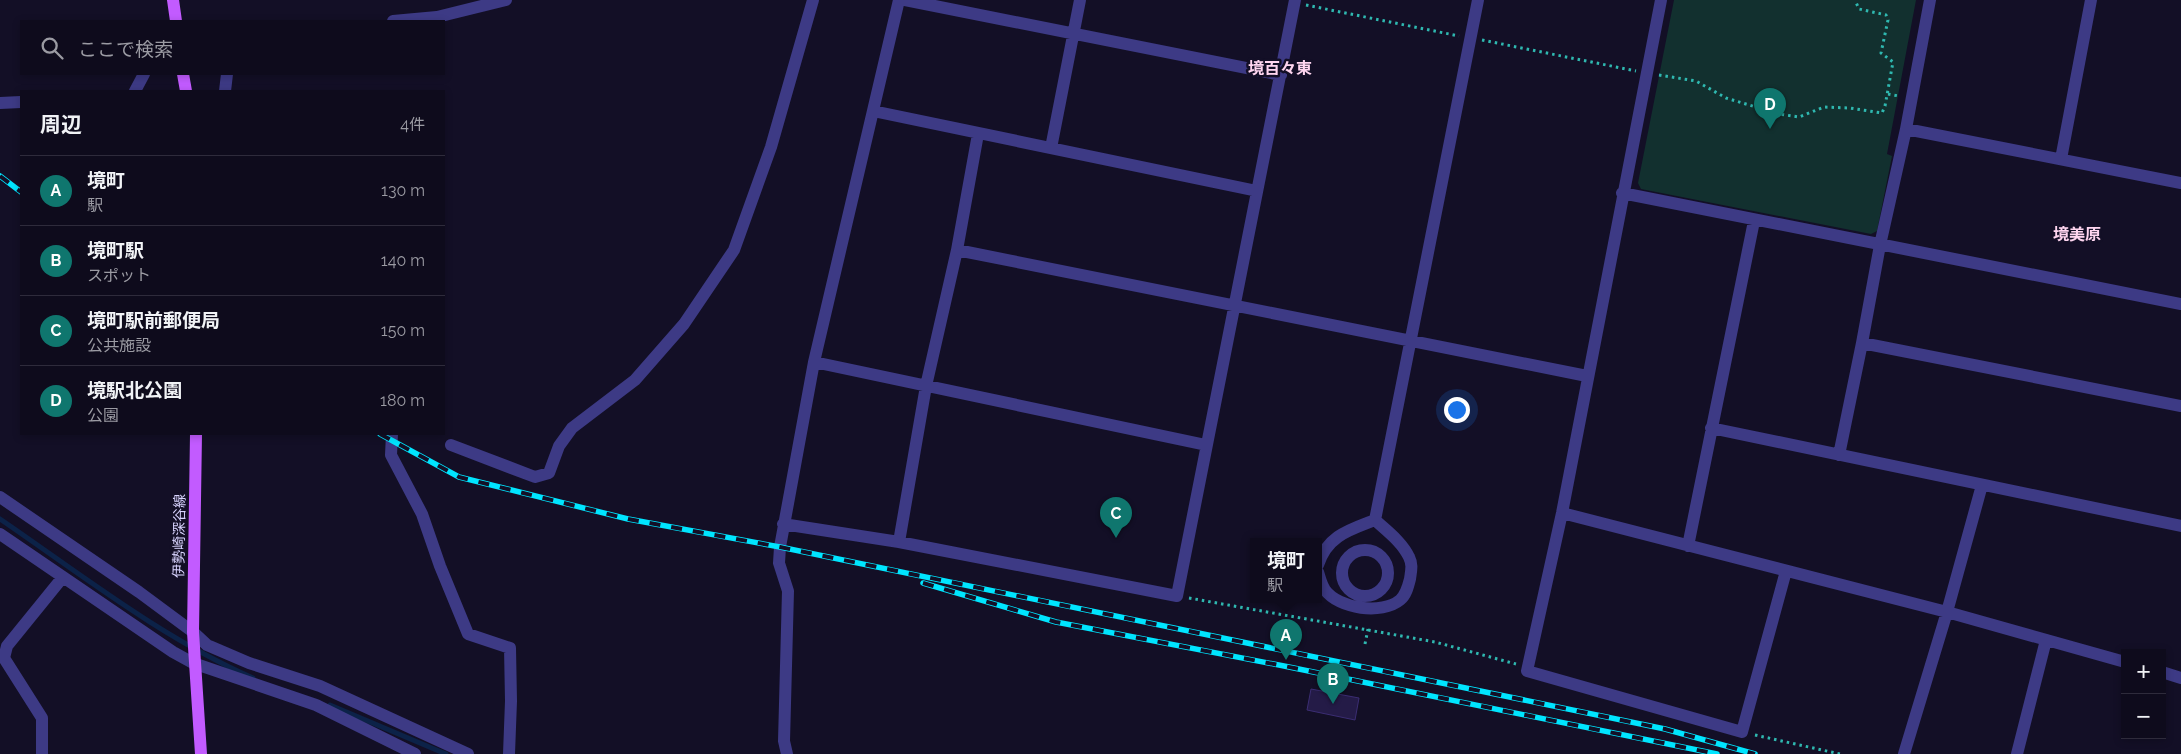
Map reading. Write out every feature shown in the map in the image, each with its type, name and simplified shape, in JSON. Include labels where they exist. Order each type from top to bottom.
[{"type":"main road","points":[[183,75],[186,90]]},
{"type":"main road","name":"伊勢崎深谷線","points":[[193,659],[196,435]]},
{"type":"main road","points":[[193,659],[201,754]]},
{"type":"street","points":[[404,20],[437,17],[506,0]]},
{"type":"street","points":[[451,445],[535,476],[549,473],[559,446],[572,428],[634,380],[684,324],[734,250],[771,147],[813,0]]},
{"type":"street","points":[[787,754],[784,741],[788,591],[779,563],[783,524],[814,362],[898,0]]},
{"type":"street","points":[[905,0],[1281,75]]},
{"type":"street","points":[[1051,148],[1080,0]]},
{"type":"street","points":[[783,524],[899,542],[1177,596],[1295,0]]},
{"type":"street","points":[[1375,520],[1478,0]]},
{"type":"street","points":[[1660,0],[1640,71],[1622,193],[1562,512],[1527,671],[1742,732],[1786,571]]},
{"type":"street","points":[[1838,455],[1862,343],[1880,245],[1906,129],[1930,0]]},
{"type":"street","points":[[2061,158],[2091,0]]},
{"type":"street","points":[[136,90],[143,75]]},
{"type":"street","points":[[225,90],[227,75]]},
{"type":"street","points":[[0,104],[20,102]]},
{"type":"street","points":[[872,111],[1257,191]]},
{"type":"street","points":[[1906,129],[2181,183]]},
{"type":"street","points":[[899,542],[926,386],[957,250],[978,134]]},
{"type":"street","points":[[1622,193],[1754,221],[2181,304]]},
{"type":"street","points":[[1688,546],[1754,221]]},
{"type":"street","points":[[957,250],[1587,376]]},
{"type":"street","points":[[1862,343],[2181,406]]},
{"type":"street","points":[[814,362],[1206,445]]},
{"type":"street","points":[[1711,428],[2181,526]]},
{"type":"street","points":[[392,435],[391,455],[422,514],[440,566],[468,634],[510,648],[509,754]]},
{"type":"street","points":[[1904,754],[1947,612],[1982,485]]},
{"type":"street","points":[[0,497],[140,592],[207,645],[249,663],[320,686],[468,754]]},
{"type":"street","points":[[1562,512],[1947,612],[2121,661]]},
{"type":"street","points":[[1322,551],[1329,543],[1375,520]]},
{"type":"street","points":[[1322,582],[1326,591],[1340,601],[1360,602],[1376,608],[1392,605],[1402,599],[1408,588],[1412,566],[1409,556],[1396,539],[1375,520]]},
{"type":"street","points":[[1350,531],[1359,551]]},
{"type":"street","points":[[0,534],[173,652],[316,705],[415,754]]},
{"type":"street","points":[[1380,555],[1396,539]]},
{"type":"street","points":[[1359,551],[1372,551],[1380,555],[1386,562],[1389,571],[1388,580],[1384,588],[1360,602],[1344,584],[1342,576],[1343,566],[1347,558],[1359,551]]},
{"type":"street","points":[[42,754],[42,718],[4,658],[7,646],[63,577]]},
{"type":"street","points":[[2017,754],[2046,640]]},
{"type":"street","points":[[2166,673],[2181,678]]},
{"type":"path","points":[[1640,71],[1696,81],[1726,98],[1779,114],[1799,117],[1824,106],[1882,113],[1893,62],[1881,53],[1888,20],[1886,15],[1859,9],[1855,0]]},
{"type":"path","points":[[1177,596],[1435,642],[1527,666]]},
{"type":"path","points":[[1366,644],[1368,629]]},
{"type":"path","points":[[1742,732],[1840,754]]},
{"type":"green space","points":[[1674,0],[1916,0],[1887,154],[1892,156],[1877,231],[1871,234],[1641,189],[1638,183]]},
{"type":"building","points":[[1311,689],[1359,698],[1355,720],[1307,710]]},
{"type":"waterway","points":[[0,519],[155,625],[219,662],[253,678]]},
{"type":"waterway","points":[[330,705],[446,754]]},
{"type":"railway","points":[[0,176],[20,191]]},
{"type":"railway","points":[[382,435],[459,477],[628,519],[780,547],[1665,729],[1755,754]]},
{"type":"railway","points":[[923,583],[1056,622],[1284,666],[1717,754]]},
{"type":"place","name":"境駅北公園","points":[[1770,129]]},
{"type":"place","name":"境町駅前郵便局","points":[[1116,538]]},
{"type":"place","name":"境町","points":[[1286,660]]},
{"type":"place","name":"境町駅","points":[[1333,704]]},
{"type":"district","name":"境百々東","points":[[1280,68]]},
{"type":"district","name":"境美原","points":[[2077,234]]}]
